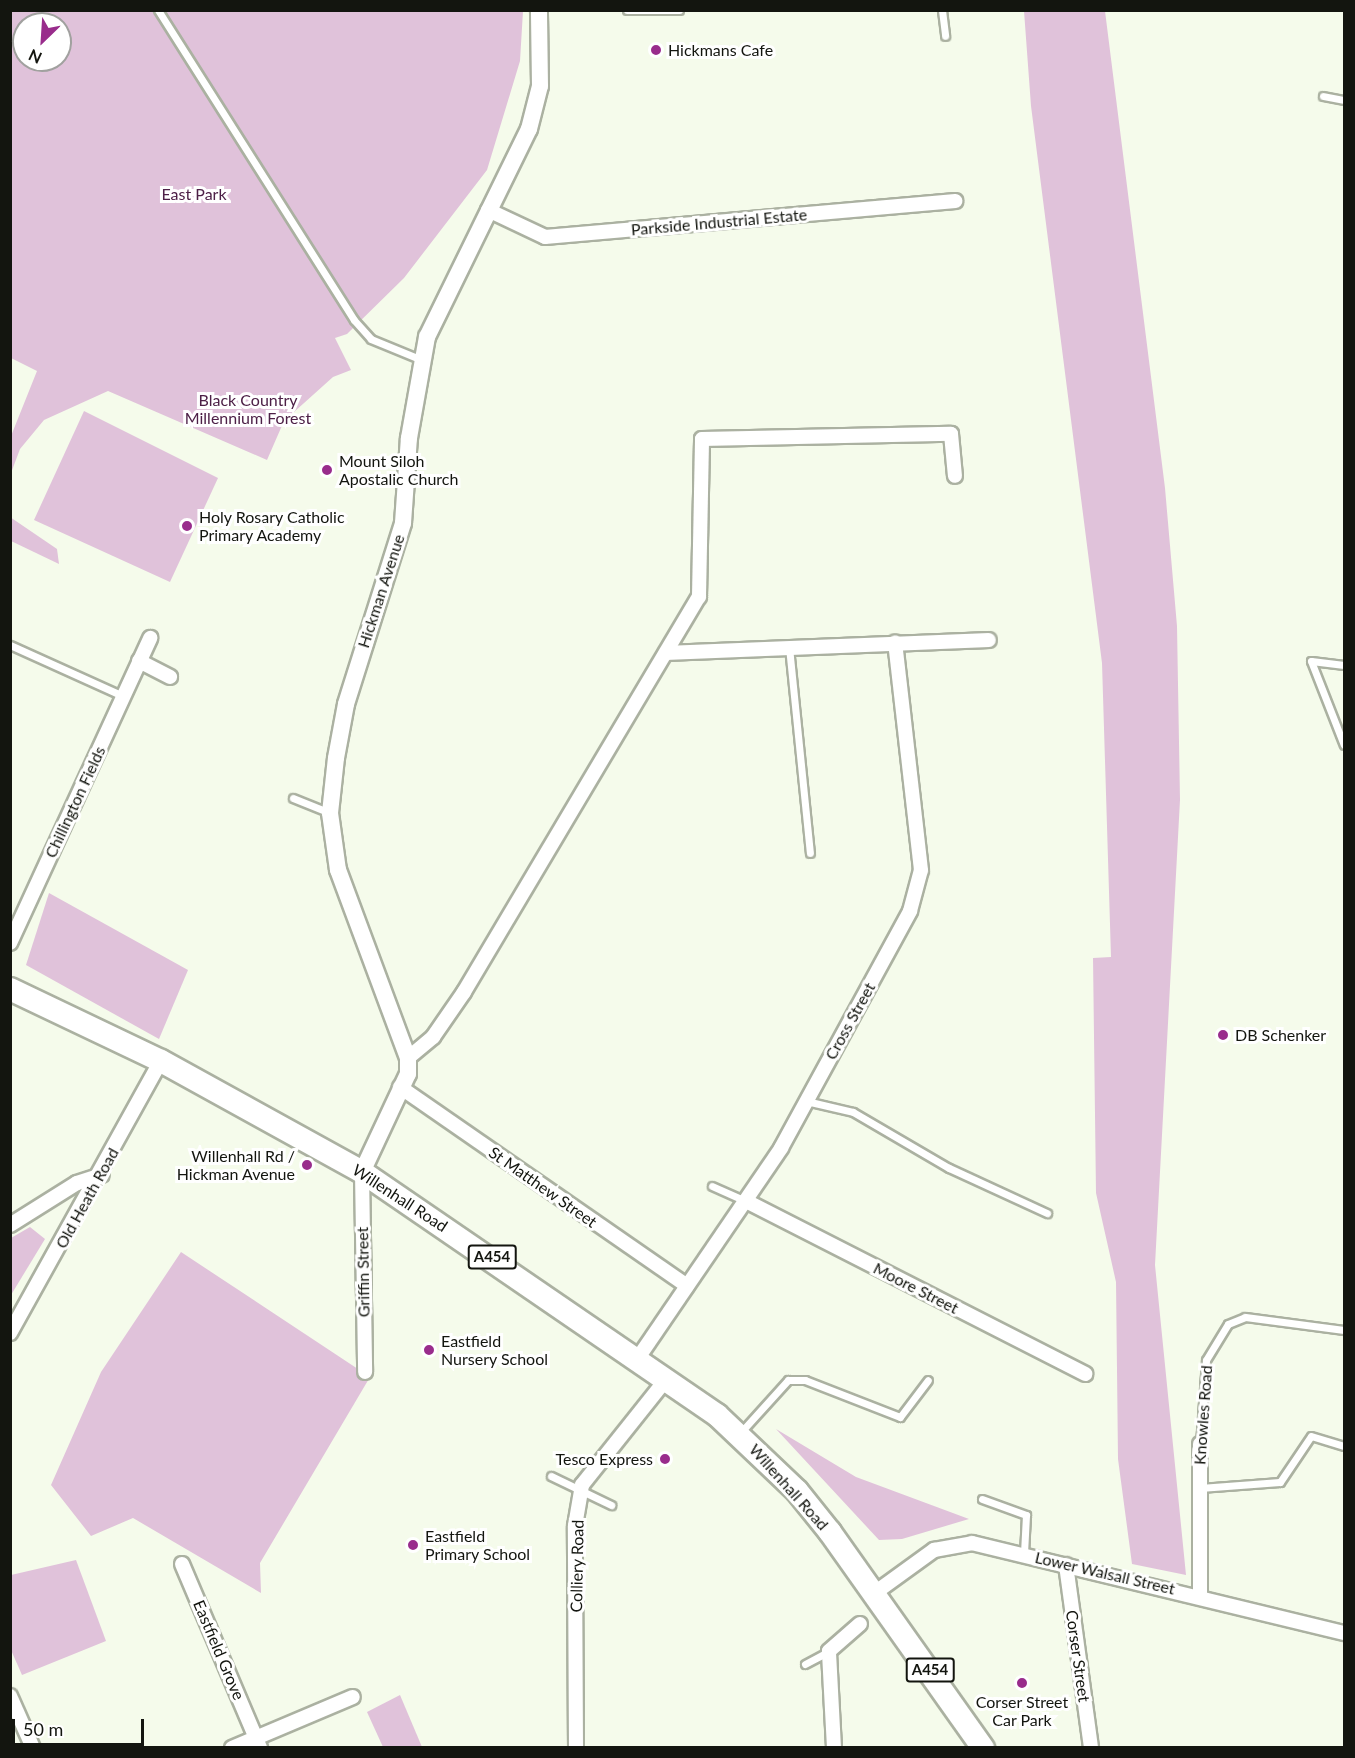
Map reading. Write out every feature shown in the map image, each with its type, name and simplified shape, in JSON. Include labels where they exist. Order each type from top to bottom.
[{"type":"highway","name":"Willenhall Road","points":[[10,989],[161,1061],[362,1172],[667,1378],[739,1434],[797,1491],[876,1592]]},
{"type":"highway","name":"A454","points":[[876,1592],[984,1748]]},
{"type":"street","name":"Hickman Avenue","points":[[408,1058],[338,870],[330,813],[346,704],[403,523],[422,360],[445,293],[488,210],[534,107],[540,86],[539,10]]},
{"type":"street","name":"Parkside Industrial Estate","points":[[488,210],[545,237],[956,201]]},
{"type":"street","points":[[362,1172],[400,1087],[408,1058],[434,1037],[464,992],[699,597],[702,439],[951,434],[955,476]]},
{"type":"street","name":"Chillington Fields","points":[[10,943],[150,638]]},
{"type":"street","points":[[666,653],[989,640]]},
{"type":"street","name":"Cross Street","points":[[638,1358],[746,1201],[806,1101],[910,911],[921,870],[895,642]]},
{"type":"street","points":[[140,661],[170,677]]},
{"type":"street","name":"Old Heath Road","points":[[10,1333],[102,1175],[161,1061]]},
{"type":"street","name":"St Matthew Street","points":[[400,1087],[687,1286]]},
{"type":"street","name":"Griffin Street","points":[[362,1172],[365,1372]]},
{"type":"street","points":[[10,1225],[77,1183],[102,1175]]},
{"type":"street","name":"Moore Street","points":[[746,1201],[1086,1374]]},
{"type":"street","name":"Colliery Road","points":[[576,1748],[575,1526],[581,1489],[667,1378]]},
{"type":"street","name":"Knowles Road","points":[[1200,1444],[1200,1595]]},
{"type":"street","name":"Lower Walsall Street","points":[[876,1592],[934,1550],[972,1543],[1200,1595],[1344,1633]]},
{"type":"street","name":"Eastfield Grove","points":[[182,1564],[258,1742]]},
{"type":"street","name":"Corser Street","points":[[1066,1565],[1091,1748]]},
{"type":"street","points":[[834,1748],[829,1652],[860,1624]]},
{"type":"street","points":[[10,1696],[33,1748]]},
{"type":"street","points":[[232,1748],[258,1742],[353,1697]]},
{"type":"lane","points":[[158,10],[354,320],[371,339],[422,360]]},
{"type":"lane","points":[[627,10],[679,10]]},
{"type":"lane","points":[[942,10],[945,36]]},
{"type":"lane","points":[[1323,96],[1344,100]]},
{"type":"lane","points":[[10,645],[123,696]]},
{"type":"lane","points":[[789,647],[810,853]]},
{"type":"lane","points":[[1344,665],[1311,661],[1344,745]]},
{"type":"lane","points":[[293,798],[330,813]]},
{"type":"lane","points":[[806,1101],[853,1112],[949,1168],[1047,1213]]},
{"type":"lane","points":[[712,1186],[746,1201]]},
{"type":"lane","name":"Knowles Road","points":[[1200,1444],[1206,1360],[1228,1324],[1245,1317],[1344,1330]]},
{"type":"lane","points":[[739,1434],[788,1380],[805,1380],[900,1418],[928,1380]]},
{"type":"lane","points":[[1200,1488],[1280,1482],[1311,1436],[1344,1446]]},
{"type":"lane","points":[[551,1476],[611,1505]]},
{"type":"lane","points":[[982,1499],[1026,1515],[1024,1554]]},
{"type":"lane","points":[[805,1664],[829,1652]]},
{"type":"green space","name":"East Park","points":[[11,11],[523,11],[520,61],[487,170],[404,278],[347,334],[335,338],[351,370],[333,377],[284,421],[267,460],[108,391],[44,420],[20,449],[11,473],[11,436],[37,371],[11,358]]},
{"type":"green space","points":[[1024,11],[1105,11],[1165,488],[1177,626],[1180,800],[1155,1265],[1186,1575],[1132,1564],[1118,1459],[1116,1282],[1096,1193],[1093,958],[1111,957],[1102,663],[1031,106]]},
{"type":"green space","points":[[84,411],[218,478],[170,582],[34,520]]},
{"type":"green space","points":[[10,517],[57,549],[59,564],[11,541]]},
{"type":"green space","points":[[49,893],[188,970],[159,1039],[26,965]]},
{"type":"green space","points":[[30,1227],[45,1239],[11,1295],[11,1238]]},
{"type":"green space","points":[[181,1252],[370,1377],[260,1563],[261,1593],[133,1518],[91,1536],[51,1485],[101,1372]]},
{"type":"green space","points":[[776,1429],[856,1477],[969,1519],[902,1539],[879,1540]]},
{"type":"green space","points":[[76,1560],[106,1641],[22,1675],[11,1650],[11,1575]]},
{"type":"green space","points":[[400,1695],[422,1747],[383,1747],[367,1712]]},
{"type":"place","name":"Hickmans Cafe","points":[[656,50]]},
{"type":"place","name":"Mount Siloh Apostalic Church","points":[[327,470]]},
{"type":"place","name":"Holy Rosary Catholic Primary Academy","points":[[187,526]]},
{"type":"place","name":"DB Schenker","points":[[1223,1035]]},
{"type":"place","name":"Willenhall Rd / Hickman Avenue","points":[[307,1165]]},
{"type":"place","name":"Eastfield Nursery School","points":[[429,1350]]},
{"type":"place","name":"Tesco Express","points":[[665,1459]]},
{"type":"place","name":"Eastfield Primary School","points":[[413,1545]]},
{"type":"place","name":"Corser Street Car Park","points":[[1022,1683]]},
{"type":"park label","name":"Black Country Millennium Forest","points":[[248,409]]}]
